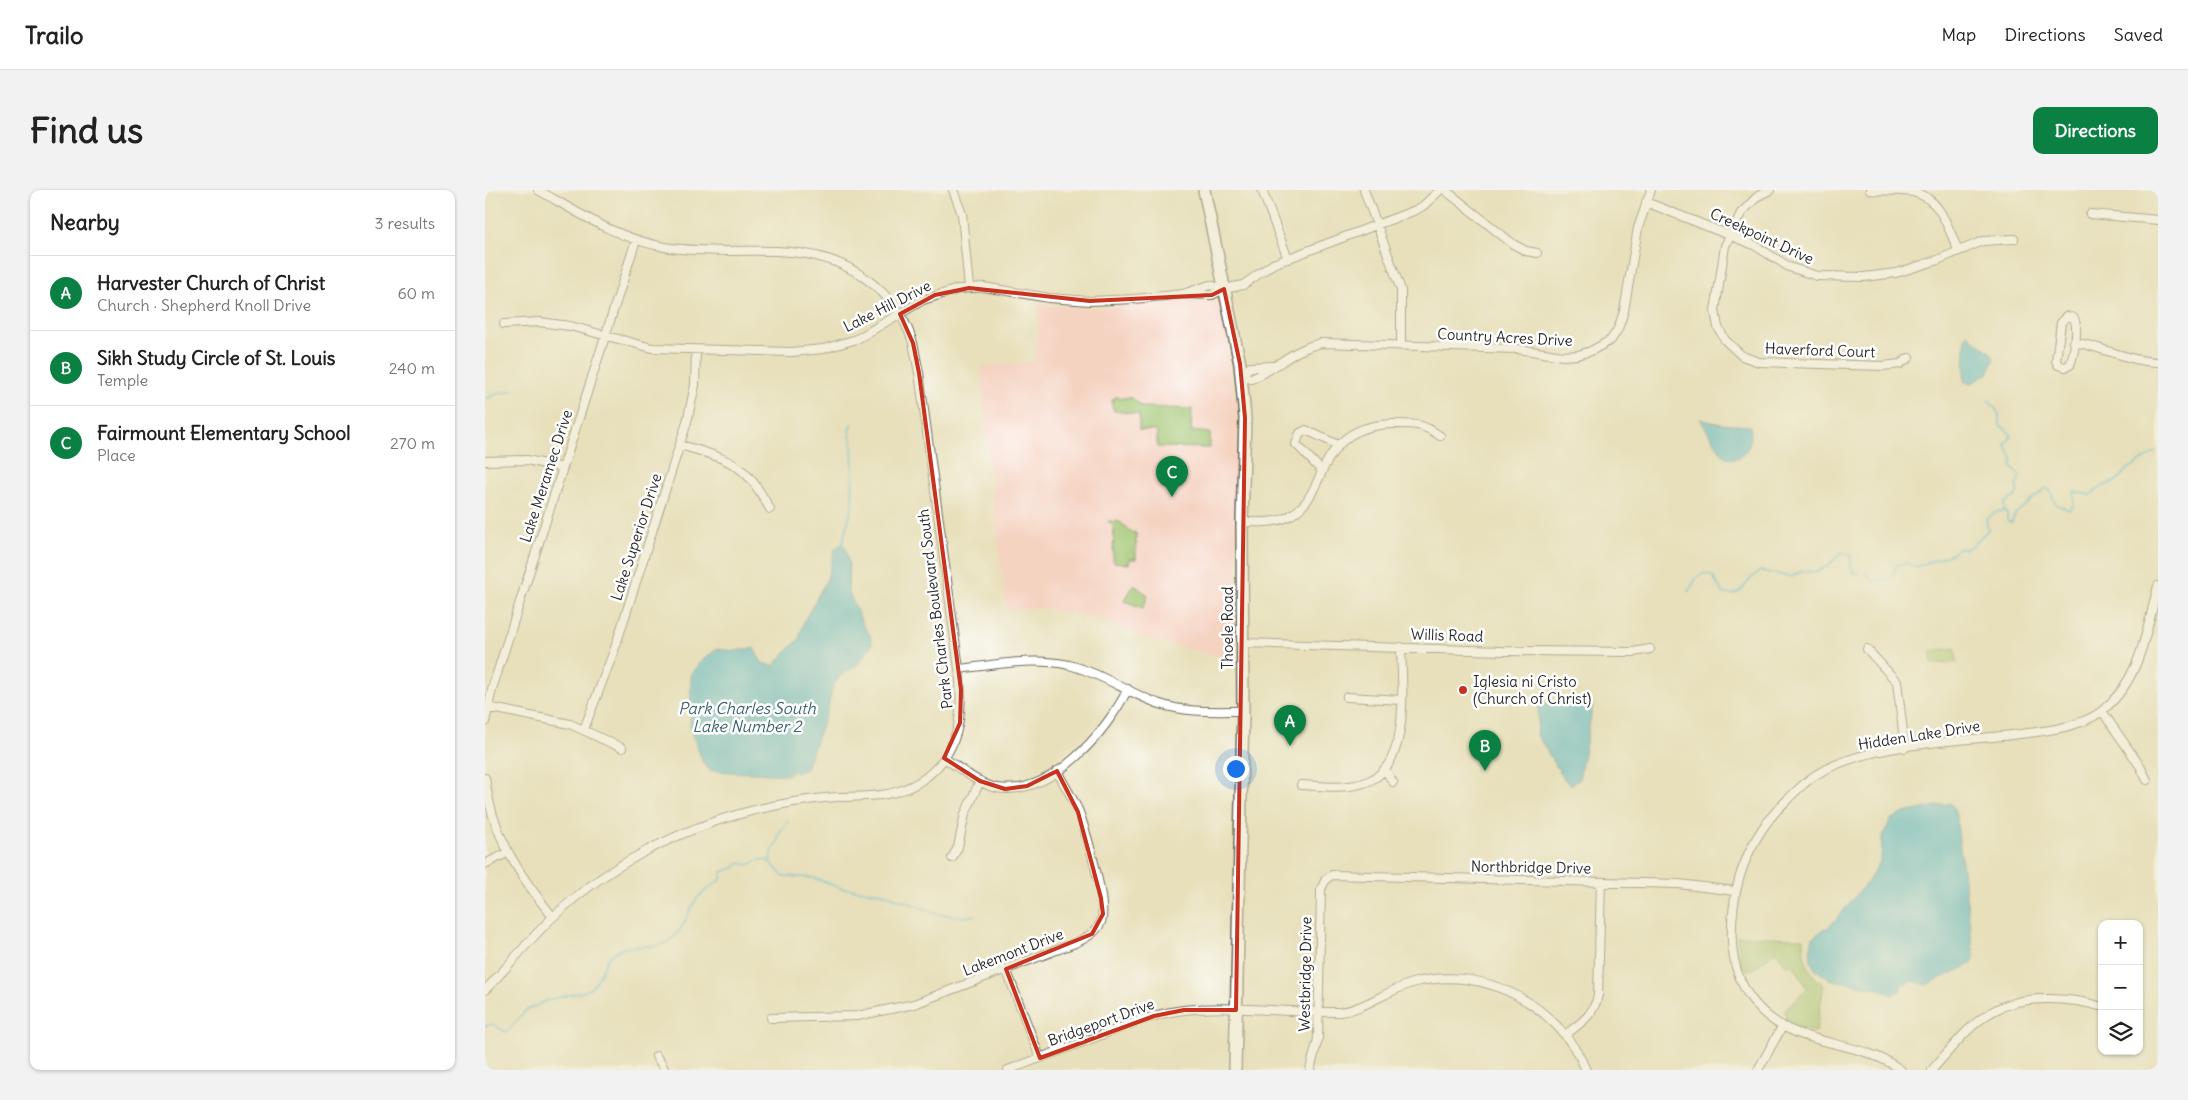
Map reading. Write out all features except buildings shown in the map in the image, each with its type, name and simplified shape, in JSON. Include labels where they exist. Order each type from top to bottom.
[{"type":"main road","name":"Thoele Road","points":[[1204,190],[1242,375],[1245,418],[1242,522],[1243,711],[1235,1070]]},
{"type":"street","name":"Park Charles Boulevard South","points":[[485,990],[553,916],[591,886],[643,853],[691,830],[733,816],[778,805],[837,797],[868,797],[891,794],[920,782],[944,758],[957,734],[961,712],[959,669],[919,373],[913,343],[900,314],[887,297],[866,278],[841,264],[823,258],[788,252],[668,248],[636,240],[617,233],[538,190]]},
{"type":"street","points":[[953,190],[962,214],[969,288]]},
{"type":"street","points":[[1262,190],[1288,259]]},
{"type":"street","points":[[1364,190],[1401,290],[1401,346]]},
{"type":"street","name":"Lake Hill Drive","points":[[504,324],[554,324],[652,348],[792,352],[823,349],[857,339],[935,295],[969,288],[984,288],[1049,298],[1090,301],[1183,294],[1213,295],[1224,289],[1243,285],[1264,269],[1423,206],[1440,190]]},
{"type":"street","points":[[1445,190],[1513,244],[1521,249],[1537,253]]},
{"type":"street","name":"Country Acres Drive","points":[[1242,375],[1251,379],[1265,373],[1273,366],[1305,347],[1321,343],[1527,349],[1563,356],[1585,353],[1603,344],[1616,333],[1624,311],[1635,242],[1651,190]]},
{"type":"street","name":"Haverford Court","points":[[1770,190],[1758,196],[1741,213],[1729,235],[1723,256],[1716,304],[1716,319],[1725,340],[1742,356],[1759,362],[1883,366],[1899,364],[1909,358]]},
{"type":"street","points":[[1870,190],[1915,192],[1927,198],[1937,206],[1958,250]]},
{"type":"street","name":"Creekpoint Drive","points":[[1646,202],[1754,245],[1789,267],[1817,276],[1864,277],[1896,273],[1935,261],[1983,241],[2014,239]]},
{"type":"street","points":[[2090,214],[2158,220]]},
{"type":"street","name":"Lake Meramec Drive","points":[[485,722],[487,707],[636,240]]},
{"type":"street","points":[[2066,316],[2074,318],[2076,322],[2074,342],[2069,365],[2065,367],[2058,365],[2056,357],[2061,323],[2066,316]]},
{"type":"street","points":[[2074,342],[2100,348],[2137,361],[2158,362]]},
{"type":"street","name":"Lake Superior Drive","points":[[584,729],[614,651],[681,445],[692,402],[696,350]]},
{"type":"street","points":[[1242,522],[1271,522],[1292,515],[1314,492],[1322,471],[1338,445],[1354,432],[1384,424],[1421,425],[1439,436]]},
{"type":"street","points":[[1322,471],[1296,444],[1295,440],[1300,433],[1306,430],[1338,445]]},
{"type":"street","points":[[681,445],[714,456],[737,467],[753,481],[770,509]]},
{"type":"street","points":[[485,461],[527,460],[563,468]]},
{"type":"street","name":"Hidden Lake Drive","points":[[1901,1070],[1892,1063],[1866,1051],[1809,1037],[1783,1027],[1763,1012],[1743,988],[1731,952],[1731,921],[1735,891],[1751,849],[1761,830],[1773,814],[1800,786],[1829,768],[1859,756],[2071,726],[2102,711],[2131,677],[2138,663],[2158,586]]},
{"type":"street","name":"Willis Road","points":[[1242,643],[1633,652],[1650,649]]},
{"type":"street","points":[[1301,785],[1350,786],[1370,781],[1385,770],[1398,747],[1402,700],[1401,648]]},
{"type":"street","points":[[1867,649],[1897,682],[1905,748]]},
{"type":"street","points":[[959,669],[1017,662],[1051,662],[1085,669],[1172,707],[1195,710],[1243,711]]},
{"type":"street","points":[[944,758],[980,782],[995,788],[1027,786],[1057,771],[1092,742],[1111,719],[1128,689]]},
{"type":"street","points":[[1347,697],[1402,700]]},
{"type":"street","points":[[487,707],[558,721],[584,729],[622,748]]},
{"type":"street","points":[[2102,711],[2140,766],[2147,780]]},
{"type":"street","points":[[1385,770],[1393,782]]},
{"type":"street","name":"Lakemont Drive","points":[[771,1018],[876,1014],[914,1004],[1085,939],[1092,934],[1101,921],[1103,914],[1101,898],[1079,812],[1057,771]]},
{"type":"street","points":[[485,778],[494,822],[507,853],[527,885],[553,916]]},
{"type":"street","points":[[952,858],[958,847],[965,814],[980,782]]},
{"type":"street","points":[[485,864],[507,853]]},
{"type":"street","name":"Northbridge Drive","points":[[1326,879],[1332,876],[1679,884],[1735,891]]},
{"type":"street","name":"Westbridge Drive","points":[[1310,1070],[1318,1039],[1321,889],[1326,879]]},
{"type":"street","points":[[1565,1035],[1590,1016],[1596,1006],[1598,995],[1601,882]]},
{"type":"street","points":[[1006,969],[1039,1058]]},
{"type":"street","name":"Bridgeport Drive","points":[[1008,1070],[1154,1016],[1184,1010],[1350,1010],[1393,989],[1416,982],[1437,978],[1462,978],[1485,983],[1511,992],[1553,1020],[1576,1050],[1586,1070]]},
{"type":"street","points":[[1933,1070],[1963,1035],[1979,1020],[1997,1008],[2015,1001],[2032,998],[2077,999],[2098,1006]]},
{"type":"street","points":[[1758,1070],[1783,1027]]},
{"type":"street","points":[[656,1056],[665,1070]]},
{"type":"highlighted area","points":[[969,288],[1090,301],[1212,295],[1224,289],[1240,364],[1245,418],[1236,1010],[1184,1010],[1154,1016],[1040,1058],[1006,969],[1092,934],[1103,914],[1101,898],[1078,812],[1057,771],[1027,786],[1005,789],[980,781],[944,758],[960,723],[961,690],[919,373],[913,343],[900,314],[935,295]]},
{"type":"shaded area","points":[[1200,301],[1217,302],[1221,305],[1227,332],[1233,394],[1238,404],[1235,658],[1212,655],[1142,637],[1100,618],[1040,608],[1007,610],[991,487],[981,366],[1035,362],[1040,305],[1094,308]]},
{"type":"green space","points":[[1115,397],[1132,398],[1142,407],[1192,409],[1191,431],[1210,433],[1210,448],[1157,447],[1157,431],[1139,430],[1139,414],[1114,411],[1111,402]]},
{"type":"green space","points":[[1108,521],[1120,522],[1131,532],[1136,533],[1136,559],[1130,559],[1129,564],[1114,562],[1114,527]]},
{"type":"green space","points":[[1134,585],[1148,595],[1143,608],[1124,601]]},
{"type":"green space","points":[[1955,648],[1957,662],[1932,664],[1930,651]]},
{"type":"green space","points":[[1737,936],[1803,938],[1807,964],[1813,975],[1824,985],[1816,1032],[1801,1029],[1786,1021],[1785,1010],[1807,988],[1793,964],[1785,965],[1776,951],[1754,969],[1742,971]]},
{"type":"water","points":[[1967,334],[1990,352],[1994,359],[1988,374],[1970,384],[1964,381],[1965,338]]},
{"type":"water","points":[[1700,419],[1721,424],[1750,426],[1751,438],[1747,450],[1738,458],[1725,457]]},
{"type":"water","name":"Park Charles South Lake Number 2","points":[[842,544],[845,546],[849,563],[848,590],[864,627],[870,634],[872,645],[857,665],[841,675],[833,685],[828,708],[806,769],[797,773],[791,770],[791,773],[786,775],[711,771],[704,765],[690,729],[691,675],[699,663],[717,649],[734,651],[754,648],[762,663],[773,666],[799,639],[804,621],[827,579],[835,548]]},
{"type":"water","points":[[1539,703],[1593,706],[1579,780],[1571,785],[1564,779],[1537,735]]},
{"type":"water","points":[[1950,803],[1954,808],[1956,816],[1974,957],[1972,964],[1926,985],[1914,981],[1902,984],[1900,991],[1892,995],[1883,990],[1829,979],[1815,969],[1811,961],[1810,950],[1813,937],[1831,925],[1868,881],[1881,860],[1882,838],[1891,819],[1904,813]]},
{"type":"waterway","points":[[485,399],[499,393],[513,391]]},
{"type":"waterway","points":[[1989,400],[1999,414],[1999,424],[2010,433],[2011,437],[2005,444],[2013,460],[2011,466],[2020,476],[2016,486],[2018,491],[2015,497],[2004,503],[2004,510]]},
{"type":"waterway","points":[[842,544],[852,507],[852,442],[849,430],[852,423]]},
{"type":"waterway","points":[[1865,573],[1873,582],[1891,578],[1897,565],[1906,563],[1916,567],[1954,553],[1958,548],[1965,549],[1973,545],[1988,530],[1986,519],[1997,512],[2005,511],[2007,513],[2007,520],[2011,523],[2016,513],[2045,489],[2049,489],[2056,504],[2069,510],[2074,505],[2074,492],[2090,495],[2099,488],[2116,481],[2128,469],[2156,452]]},
{"type":"waterway","points":[[1689,591],[1697,577],[1704,573],[1712,575],[1723,593],[1730,594],[1740,591],[1761,571],[1791,577],[1802,571],[1816,572],[1828,566],[1842,552],[1851,555],[1851,566],[1854,573],[1859,573]]},
{"type":"waterway","points":[[770,861],[779,833],[788,821]]},
{"type":"waterway","points":[[485,1026],[492,1024],[504,1031],[508,1031],[525,1011],[548,1000],[586,991],[592,987],[607,960],[615,952],[627,947],[661,945],[672,939],[681,929],[697,898],[721,879],[722,872],[736,867],[739,863],[749,865],[758,860],[765,860],[770,862],[783,876],[814,878],[841,888],[882,893],[938,914],[965,917],[975,915]]},
{"type":"place","name":"Fairmount Elementary School","points":[[1172,497]]},
{"type":"place","name":"Iglesia ni Cristo (Church of Christ)","points":[[1463,690]]},
{"type":"place","name":"Harvester Church of Christ","points":[[1290,746]]},
{"type":"place","name":"Sikh Study Circle of St. Louis","points":[[1485,771]]}]
